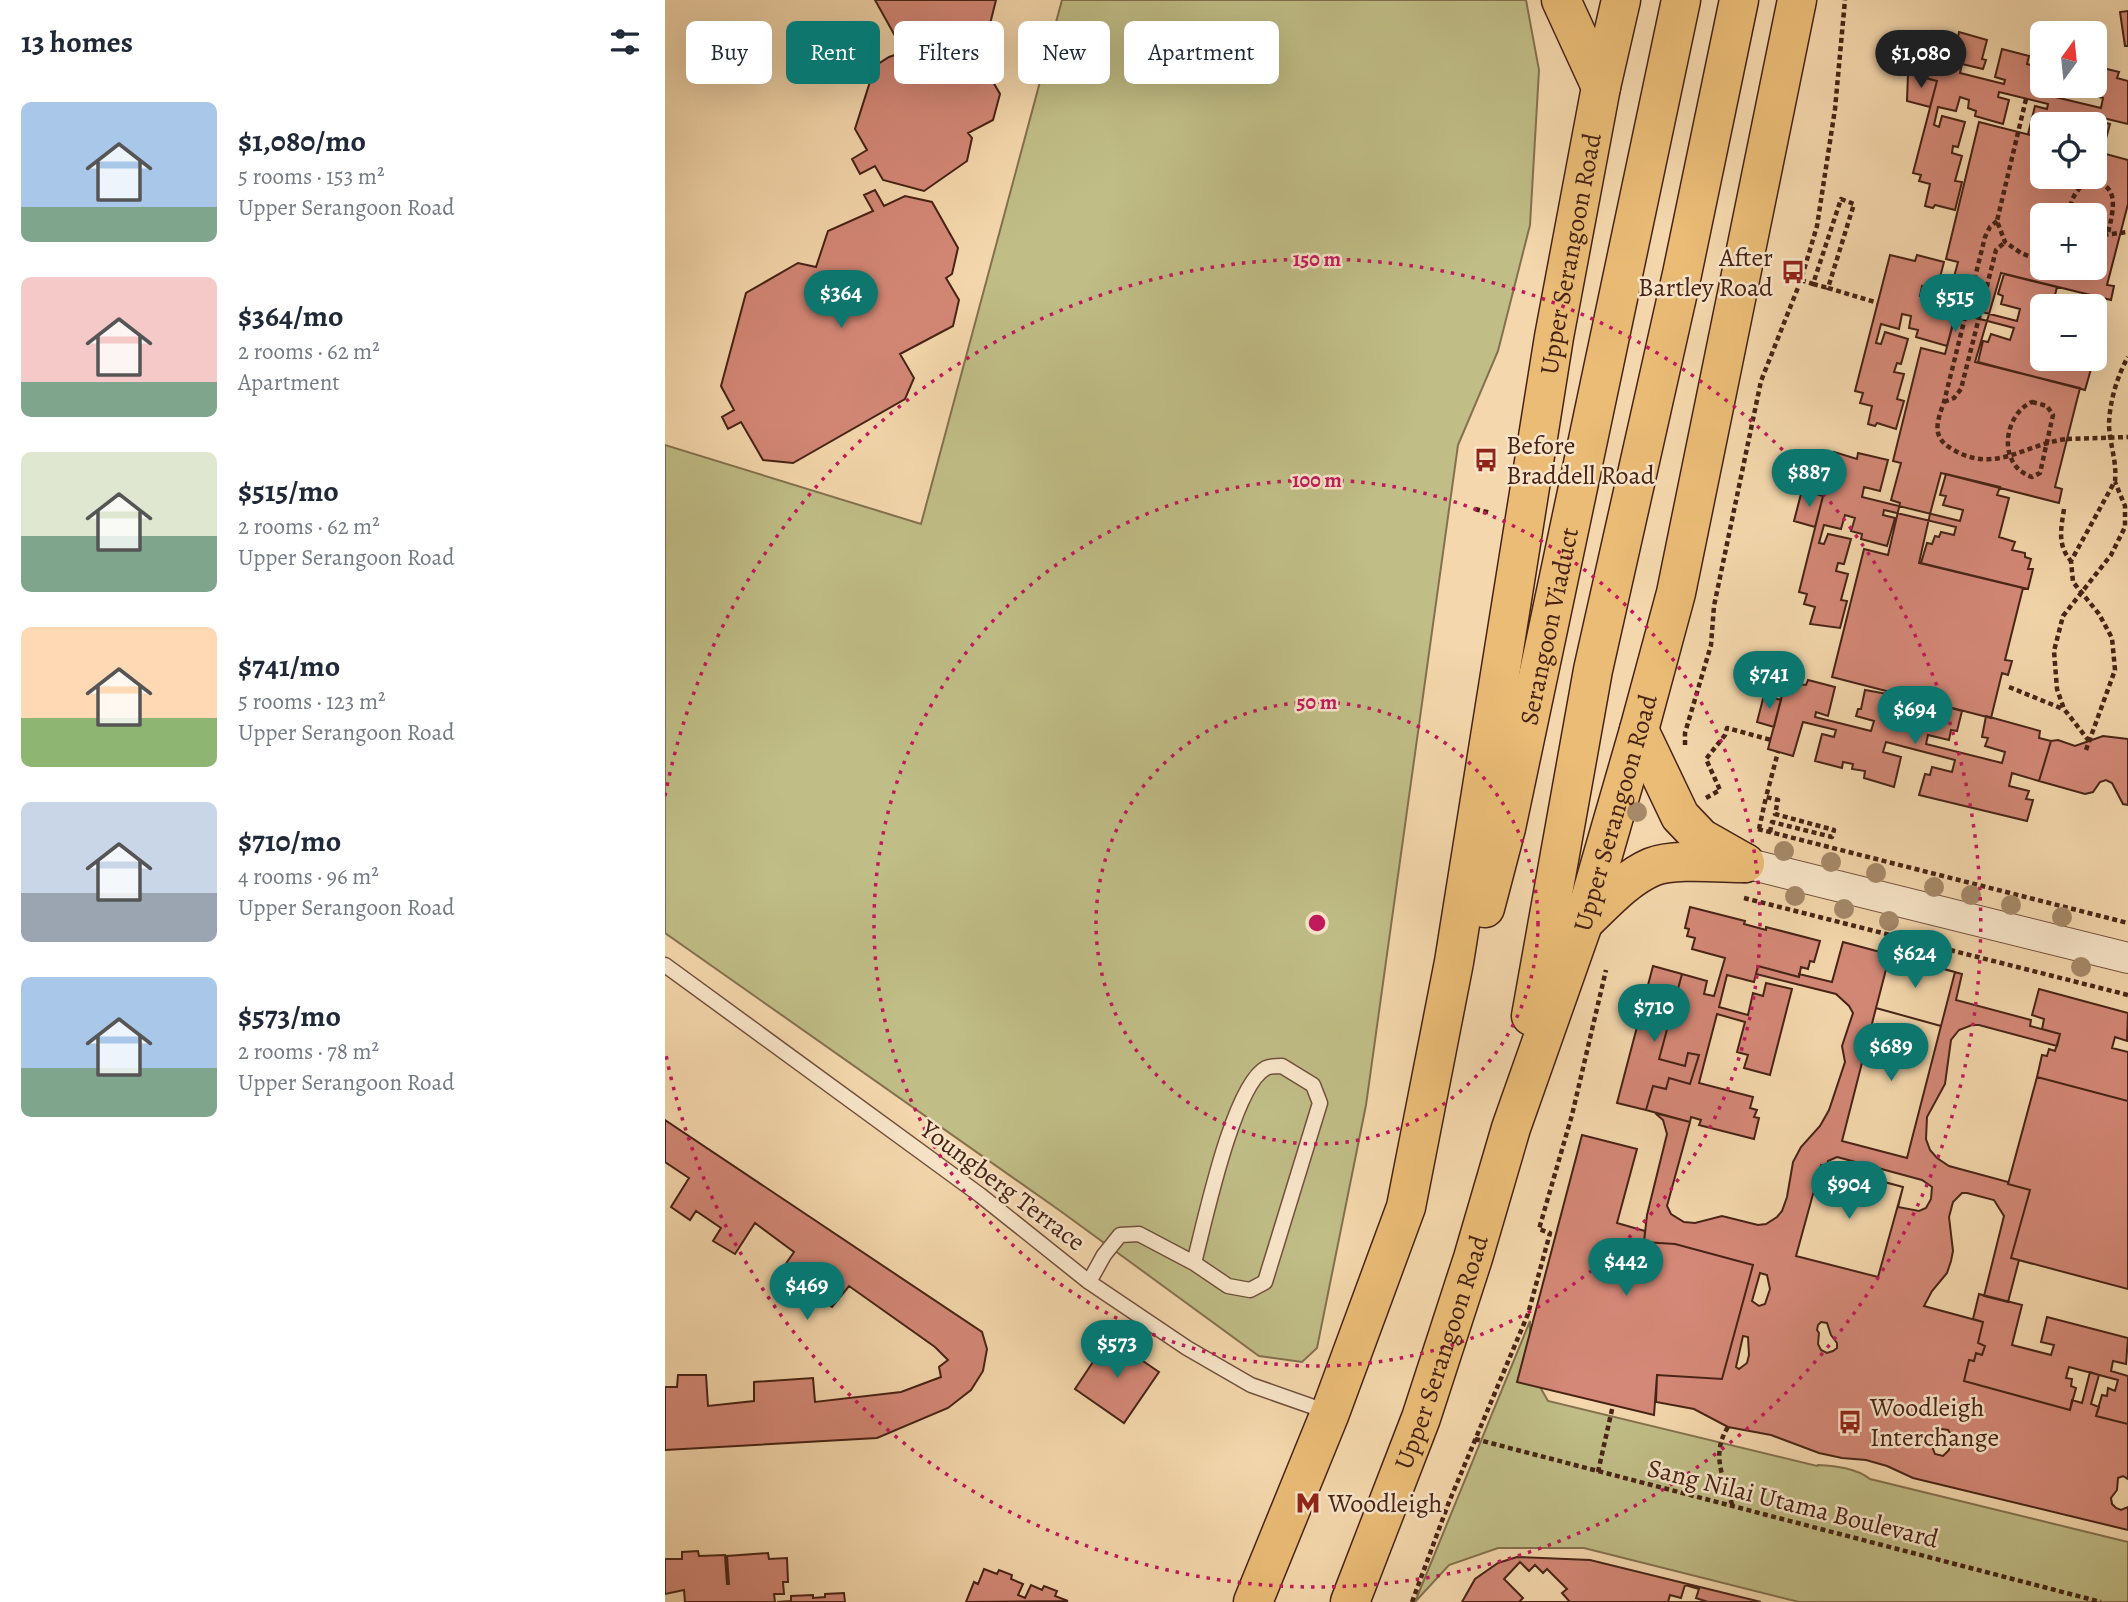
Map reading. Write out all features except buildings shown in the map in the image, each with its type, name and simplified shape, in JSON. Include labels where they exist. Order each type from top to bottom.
[{"type":"main road","points":[[1561,0],[1601,87]]},
{"type":"main road","name":"Upper Serangoon Road","points":[[1253,1602],[1330,1413],[1406,1207],[1454,962],[1554,337],[1601,87],[1621,0]]},
{"type":"main road","name":"Serangoon Viaduct","points":[[1406,1207],[1506,828],[1681,0]]},
{"type":"main road","name":"Serangoon Viaduct","points":[[1511,1128],[1593,670],[1739,0]]},
{"type":"main road","name":"Upper Serangoon Road","points":[[1350,1602],[1421,1418],[1473,1258],[1511,1128],[1583,924],[1639,730],[1675,593],[1799,5]]},
{"type":"main road","points":[[1639,730],[1680,816],[1701,838],[1746,853]]},
{"type":"main road","points":[[1583,924],[1617,891],[1653,867],[1746,853]]},
{"type":"street","points":[[1746,853],[2128,958]]},
{"type":"lane","name":"Youngberg Terrace","points":[[665,965],[980,1195],[1089,1283],[1187,1348],[1251,1385],[1330,1413]]},
{"type":"lane","points":[[1089,1283],[1104,1255],[1120,1236],[1139,1234],[1194,1263],[1227,1286],[1250,1290],[1265,1282],[1320,1103],[1313,1085],[1282,1066],[1266,1068],[1254,1080],[1231,1126],[1194,1263]]},
{"type":"path","points":[[1685,758],[1685,733],[1711,645],[1714,606],[1761,381],[1801,279],[1817,226],[1835,109],[1845,0]]},
{"type":"path","points":[[2026,99],[1997,221],[2005,242],[2030,257]]},
{"type":"path","points":[[2071,203],[2074,193],[2085,182],[2097,181],[2108,187],[2113,199],[2114,209],[2108,233],[2128,232]]},
{"type":"path","points":[[1813,284],[1841,199],[1854,204],[1828,288]]},
{"type":"path","points":[[1997,221],[1985,237],[1936,425],[1943,444],[1962,456],[1984,461],[2008,456],[2049,441],[2128,437]]},
{"type":"path","points":[[1944,402],[1954,398],[1961,389],[1996,250],[2005,242]]},
{"type":"path","points":[[1801,279],[1878,303]]},
{"type":"path","points":[[2086,750],[2115,670],[2112,638],[2099,614],[2073,582],[2071,561],[2115,481],[2116,468],[2109,425],[2113,399],[2128,356]]},
{"type":"path","points":[[2032,402],[2047,406],[2053,415],[2040,473],[2032,477],[2023,474],[2008,456],[2008,437],[2013,421],[2023,406],[2032,402]]},
{"type":"path","points":[[2089,741],[2064,709],[2057,689],[2054,651],[2063,616],[2111,555],[2127,528],[2125,506],[2115,481]]},
{"type":"path","points":[[2064,509],[2061,527],[2062,551],[2071,561]]},
{"type":"path","points":[[2009,687],[2064,709]]},
{"type":"path","points":[[1709,808],[1702,800],[1720,790],[1706,759],[1725,735],[1727,728],[1771,740]]},
{"type":"path","points":[[1746,853],[1766,797],[1778,752]]},
{"type":"path","points":[[1746,853],[1770,832],[1772,822],[1832,837],[1834,830],[1775,814],[1778,800],[1766,797]]},
{"type":"path","points":[[1770,832],[2128,923]]},
{"type":"path","points":[[1746,853],[2128,995]]},
{"type":"path","points":[[1412,1602],[1449,1502],[1528,1314],[1551,1233],[1539,1229],[1572,1115],[1608,959]]},
{"type":"path","points":[[1598,1472],[1613,1405]]},
{"type":"path","points":[[1728,1427],[1721,1438],[1718,1451],[1733,1507]]},
{"type":"path","name":"Sang Nilai Utama Boulevard","points":[[1475,1440],[2101,1602]]},
{"type":"shaded area","points":[[1062,0],[1526,0],[1539,70],[1530,225],[1498,351],[1458,445],[1366,1105],[1317,1348],[1302,1362],[1259,1356],[1059,1210],[665,933],[665,445],[921,524],[1039,84],[1110,84],[1110,21],[1056,21]]},
{"type":"shaded area","points":[[1530,1321],[1531,1362],[1548,1401],[1817,1466],[1845,1468],[1870,1479],[2128,1542],[2128,1602],[1799,1602],[1584,1548],[1498,1548],[1449,1565],[1415,1602]]},
{"type":"place","name":"After Bartley Road","points":[[1793,272]]},
{"type":"place","name":"Before Braddell Road","points":[[1486,460]]},
{"type":"place","name":"Woodleigh Interchange","points":[[1850,1422]]},
{"type":"place","name":"Woodleigh","points":[[1308,1503]]}]
